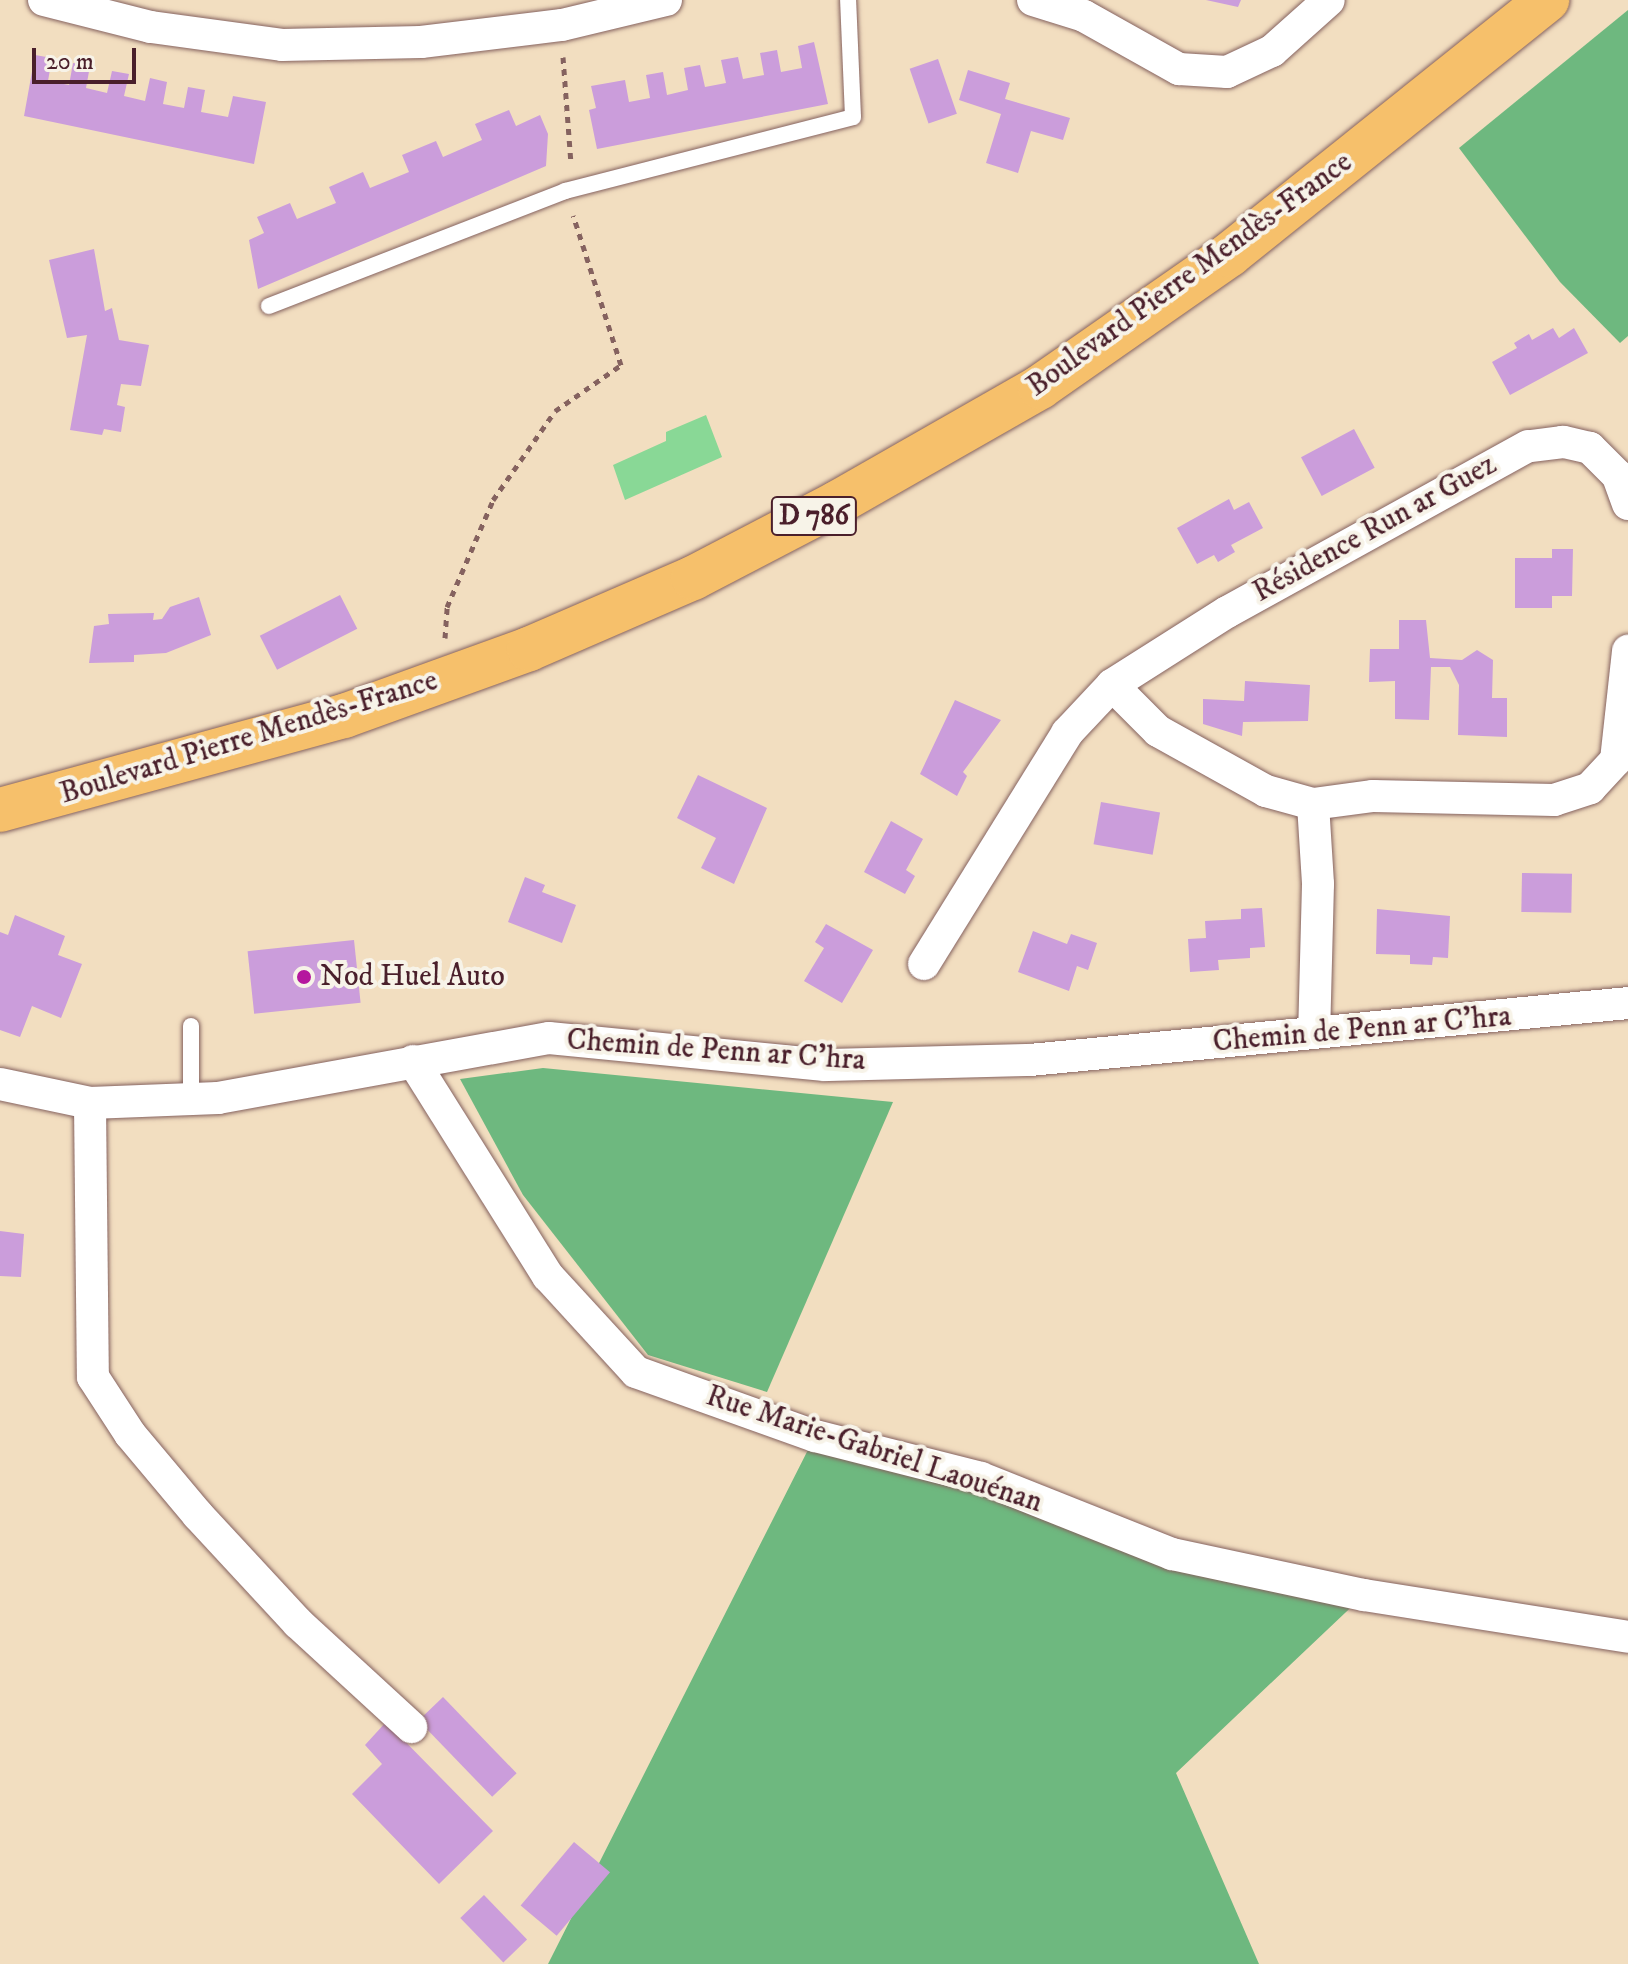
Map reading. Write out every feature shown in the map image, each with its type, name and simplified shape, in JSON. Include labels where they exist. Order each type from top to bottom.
[{"type":"main road","name":"Boulevard Pierre Mendès-France","points":[[0,810],[358,711],[529,649],[693,578],[785,531],[1040,387],[1229,255],[1544,7]]},
{"type":"street","points":[[44,0],[151,27],[282,45],[437,40],[562,25],[666,0]]},
{"type":"street","points":[[1033,0],[1084,16],[1179,69],[1227,72],[1272,51],[1329,0]]},
{"type":"street","name":"Résidence Run ar Guez","points":[[924,964],[1067,733],[1112,685],[1227,612],[1528,446],[1563,442],[1590,448],[1618,476],[1628,504]]},
{"type":"street","points":[[1112,685],[1158,731],[1215,766],[1266,791],[1313,804],[1373,796],[1554,800],[1590,788],[1616,760],[1628,651]]},
{"type":"street","points":[[1313,804],[1318,884],[1314,1032]]},
{"type":"street","name":"Chemin de Penn ar C'hra","points":[[0,1084],[90,1103],[191,1099],[549,1038],[825,1065],[1030,1060],[1628,1003]]},
{"type":"street","name":"Rue Marie-Gabriel Laouénan","points":[[413,1061],[548,1276],[636,1372],[815,1436],[981,1478],[1172,1554],[1364,1595],[1628,1637]]},
{"type":"street","points":[[90,1103],[93,1377],[130,1434],[198,1515],[298,1623],[411,1727]]},
{"type":"lane","points":[[269,306],[565,191],[853,117],[848,0]]},
{"type":"lane","points":[[191,1026],[191,1099]]},
{"type":"path","points":[[565,88],[571,162]]},
{"type":"path","points":[[445,645],[447,607],[493,500],[555,411],[621,365],[565,191]]},
{"type":"green space","points":[[1628,10],[1628,336],[1620,343],[1560,282],[1459,148]]},
{"type":"green space","points":[[706,415],[722,457],[625,500],[613,465],[666,441],[666,432]]},
{"type":"green space","points":[[543,1068],[893,1102],[767,1392],[648,1355],[523,1195],[460,1079]]},
{"type":"green space","points":[[815,1436],[1364,1595],[1176,1773],[1259,1964],[548,1964]]},
{"type":"building","points":[[1206,0],[1241,0],[1238,7]]},
{"type":"building","points":[[814,42],[828,104],[597,149],[589,110],[596,108],[591,86],[625,80],[629,102],[650,98],[646,75],[663,72],[667,95],[688,90],[684,68],[700,65],[705,87],[726,83],[721,60],[738,57],[743,79],[764,75],[760,53],[777,50],[781,72],[802,68],[798,46]]},
{"type":"building","points":[[35,55],[52,58],[48,81],[69,85],[73,63],[90,66],[86,88],[107,93],[112,71],[129,74],[124,96],[145,101],[150,78],[167,82],[163,104],[184,108],[188,87],[205,90],[201,112],[228,117],[233,96],[266,102],[254,164],[24,116]]},
{"type":"building","points":[[938,59],[957,114],[929,124],[910,69]]},
{"type":"building","points":[[968,70],[1010,83],[1005,99],[1070,118],[1063,140],[1031,131],[1018,173],[986,163],[1001,114],[959,100]]},
{"type":"building","points":[[509,110],[516,126],[540,115],[548,134],[546,166],[258,289],[249,240],[264,233],[257,217],[290,203],[297,219],[336,203],[329,187],[363,172],[370,188],[409,172],[402,155],[436,141],[443,157],[482,140],[475,124]]},
{"type":"building","points":[[94,249],[105,311],[112,308],[119,340],[149,345],[141,386],[121,384],[117,405],[125,407],[121,432],[104,429],[102,435],[70,430],[87,335],[67,338],[49,260]]},
{"type":"building","points":[[1553,328],[1559,338],[1574,328],[1588,353],[1510,395],[1492,362],[1517,348],[1514,343],[1529,334],[1532,340]]},
{"type":"building","points":[[1354,429],[1375,468],[1322,496],[1301,457]]},
{"type":"building","points":[[1229,499],[1234,510],[1249,502],[1263,528],[1231,545],[1235,552],[1218,562],[1214,555],[1197,564],[1177,528]]},
{"type":"building","points":[[1552,549],[1573,549],[1572,596],[1552,596],[1552,608],[1515,608],[1515,558],[1552,558]]},
{"type":"building","points":[[340,595],[357,629],[277,670],[260,636]]},
{"type":"building","points":[[199,597],[211,635],[166,653],[134,655],[134,662],[89,663],[94,626],[109,624],[108,614],[154,613],[153,620],[162,619],[170,607]]},
{"type":"building","points":[[1399,620],[1426,620],[1430,658],[1462,660],[1477,650],[1493,660],[1492,698],[1507,698],[1507,737],[1458,735],[1459,685],[1450,667],[1431,667],[1429,720],[1395,719],[1395,681],[1369,682],[1370,649],[1399,649]]},
{"type":"building","points":[[1245,681],[1310,685],[1308,721],[1243,722],[1242,736],[1203,724],[1203,699],[1244,701]]},
{"type":"building","points":[[955,700],[1001,720],[963,772],[967,776],[957,796],[920,774]]},
{"type":"building","points":[[698,775],[767,808],[734,884],[701,868],[716,838],[677,818]]},
{"type":"building","points":[[1101,802],[1160,812],[1153,855],[1094,844]]},
{"type":"building","points":[[891,821],[923,839],[906,870],[915,876],[905,894],[864,872]]},
{"type":"building","points":[[1522,873],[1572,874],[1571,913],[1521,912]]},
{"type":"building","points":[[525,877],[545,885],[542,892],[576,905],[562,943],[508,922]]},
{"type":"building","points":[[1262,908],[1265,947],[1250,948],[1250,958],[1218,960],[1219,970],[1190,972],[1188,939],[1206,938],[1205,921],[1241,919],[1241,909]]},
{"type":"building","points":[[1377,909],[1450,916],[1448,958],[1433,957],[1432,965],[1410,964],[1410,955],[1376,954]]},
{"type":"building","points":[[15,915],[65,936],[58,955],[82,964],[61,1018],[32,1006],[20,1037],[0,1030],[0,932],[8,935]]},
{"type":"building","points":[[826,924],[873,950],[842,1003],[804,981],[824,948],[815,942]]},
{"type":"building","points":[[1033,931],[1067,944],[1071,934],[1097,943],[1088,970],[1077,966],[1069,991],[1018,972]]},
{"type":"building","name":"Nod Huel Auto","points":[[354,940],[361,1003],[254,1014],[248,951]]},
{"type":"building","points":[[0,1231],[24,1234],[21,1277],[0,1276]]},
{"type":"building","points":[[443,1697],[517,1773],[492,1797],[419,1721]]},
{"type":"building","points":[[386,1722],[493,1831],[439,1884],[352,1794],[382,1764],[365,1745]]},
{"type":"building","points":[[574,1842],[610,1872],[557,1936],[521,1906]]},
{"type":"building","points":[[484,1895],[527,1940],[503,1963],[460,1918]]},
{"type":"place","name":"Nod Huel Auto","points":[[304,977]]}]
